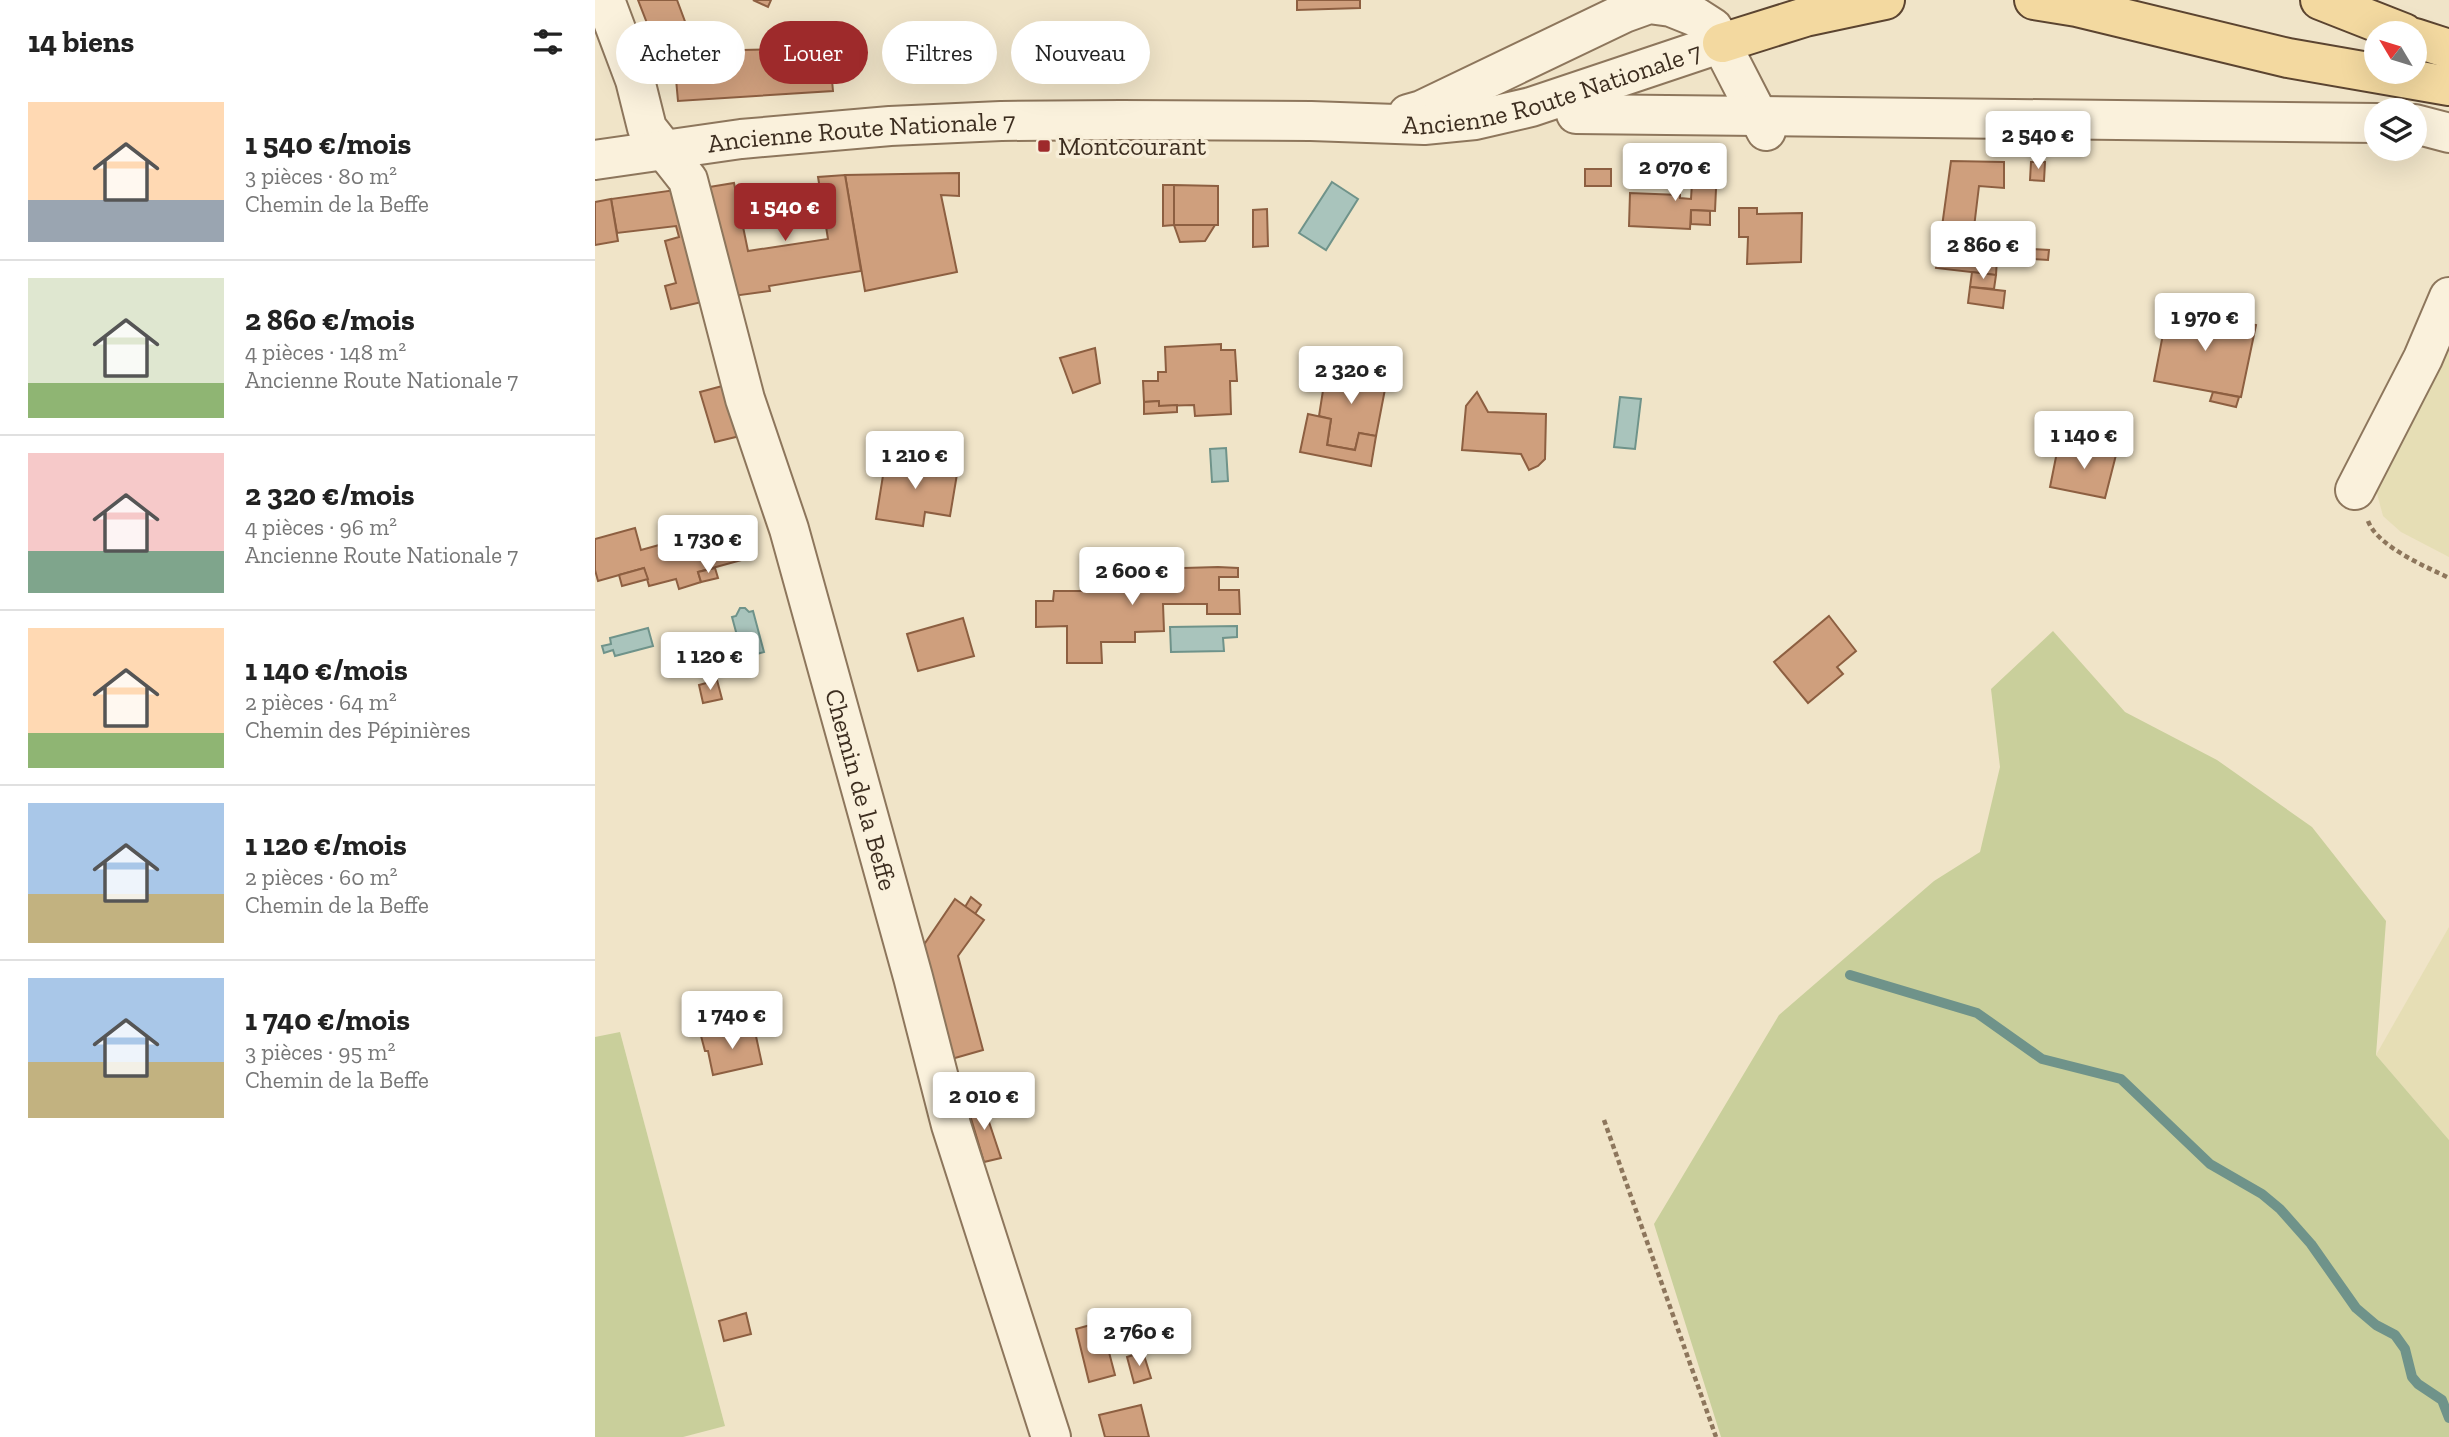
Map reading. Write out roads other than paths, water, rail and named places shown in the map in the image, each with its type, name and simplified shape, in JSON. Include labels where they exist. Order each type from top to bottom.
[{"type":"main road","points":[[1722,43],[1805,17],[1885,0]]},
{"type":"main road","points":[[2034,0],[2077,7],[2288,58],[2449,86]]},
{"type":"main road","points":[[2320,0],[2373,21]]},
{"type":"main road","points":[[2427,42],[2449,49]]},
{"type":"street","name":"Chemin de la Beffe","points":[[605,0],[635,80],[647,128],[688,180],[745,399],[789,529],[910,964],[951,1125],[1051,1437]]},
{"type":"street","name":"Ancienne Route Nationale 7","points":[[1379,123],[1422,110],[1624,13],[1649,4],[1671,6],[1713,28],[1762,123]]},
{"type":"street","name":"Ancienne Route Nationale 7","points":[[595,160],[741,139],[877,127],[1001,121],[1424,125],[1475,120],[1531,107],[1722,43]]},
{"type":"street","name":"Ancienne Route Nationale 7","points":[[1576,114],[1762,123],[2364,123]]},
{"type":"street","points":[[2427,128],[2449,134]]},
{"type":"street","points":[[2355,490],[2423,358],[2449,297]]},
{"type":"water","points":[[1332,182],[1358,199],[1326,250],[1299,233]]},
{"type":"water","points":[[1620,397],[1641,399],[1635,449],[1614,447]]},
{"type":"water","points":[[1226,448],[1228,481],[1212,482],[1210,449]]},
{"type":"water","points":[[740,608],[753,611],[764,652],[743,658],[732,617],[736,616]]},
{"type":"water","points":[[1237,626],[1237,637],[1223,638],[1224,651],[1171,652],[1170,627]]},
{"type":"water","points":[[648,628],[653,646],[615,656],[613,650],[604,653],[602,646],[611,644],[610,638]]},
{"type":"waterway","points":[[1850,975],[1977,1013],[2042,1059],[2121,1079],[2210,1164],[2262,1194],[2280,1209],[2311,1244],[2356,1308],[2376,1325],[2395,1335],[2405,1349],[2412,1377],[2442,1400],[2449,1418]]},
{"type":"place","name":"Montcourant","points":[[1044,146]]}]
